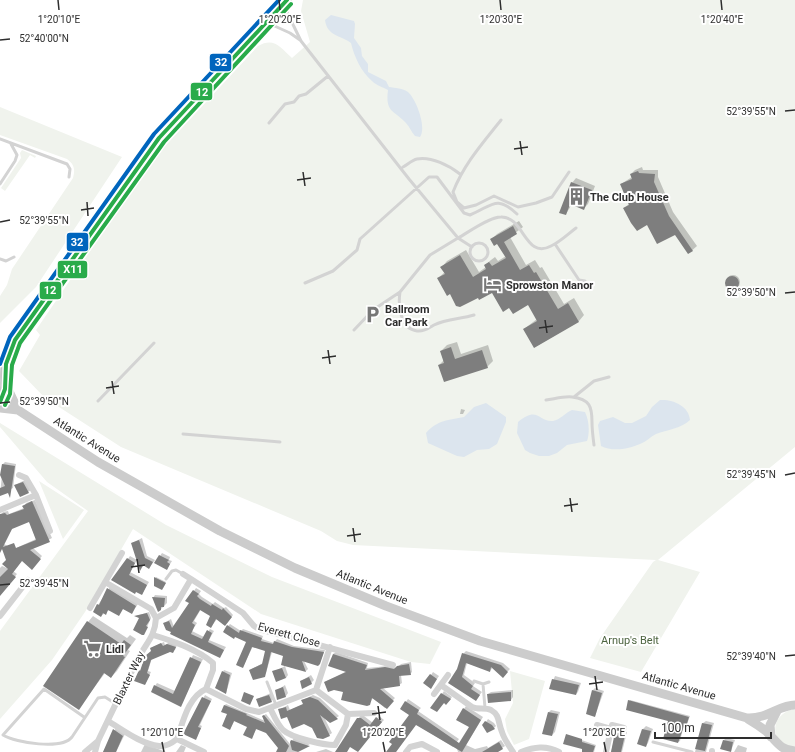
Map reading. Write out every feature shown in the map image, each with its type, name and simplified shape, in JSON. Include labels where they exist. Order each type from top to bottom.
[{"type":"main road","points":[[0,354],[15,340],[150,150],[286,2]]},
{"type":"main road","points":[[0,402],[5,391],[3,378],[8,357],[15,340]]},
{"type":"street","points":[[3,378],[18,410]]},
{"type":"street","name":"Atlantic Avenue","points":[[0,408],[18,410],[98,462],[155,496],[220,531],[295,568],[386,606],[480,641],[747,718],[756,719],[777,712],[783,707],[795,705]]},
{"type":"street","points":[[19,475],[26,478],[36,495],[50,532]]},
{"type":"street","points":[[0,510],[36,495]]},
{"type":"street","points":[[90,608],[122,554]]},
{"type":"street","name":"Everett Close","points":[[183,574],[243,613],[254,626],[259,629],[393,665]]},
{"type":"street","points":[[156,618],[174,608],[191,579]]},
{"type":"street","points":[[0,616],[28,580]]},
{"type":"street","points":[[105,582],[152,609],[156,618],[154,635],[174,642],[206,657],[213,663],[213,670],[206,689],[199,692],[193,701],[177,739],[169,744],[159,749],[108,721]]},
{"type":"street","name":"Blaxter Way","points":[[95,752],[98,741],[143,649],[154,635]]},
{"type":"street","name":"Everett Close","points":[[316,690],[330,647]]},
{"type":"street","points":[[434,694],[448,675]]},
{"type":"street","points":[[441,685],[477,710],[489,709],[496,713],[500,721],[501,731],[513,752]]},
{"type":"street","points":[[206,689],[246,709],[260,712],[316,690],[348,714],[374,713]]},
{"type":"street","points":[[270,708],[277,722],[284,731],[321,744],[335,745],[346,725],[348,714]]},
{"type":"street","points":[[776,744],[770,725],[777,712]]},
{"type":"street","name":"Atlantic Avenue","points":[[747,718],[776,744],[788,751],[795,751]]},
{"type":"street","points":[[597,725],[611,729]]},
{"type":"street","points":[[606,752],[612,725],[624,728]]},
{"type":"street","points":[[177,739],[204,752]]},
{"type":"street","name":"Blaxter Way","points":[[85,752],[98,741]]},
{"type":"street","points":[[406,752],[410,747],[422,744],[437,752]]},
{"type":"street","points":[[521,752],[537,747],[552,748],[559,752]]},
{"type":"lane","points":[[286,2],[301,41]]},
{"type":"lane","points":[[267,22],[290,33],[301,41],[458,238],[472,247]]},
{"type":"lane","points":[[270,123],[285,104],[294,102],[299,96],[306,94],[328,76]]},
{"type":"lane","points":[[501,120],[467,162],[452,192],[457,202],[464,208],[476,205],[494,196],[518,207],[536,203],[552,197],[569,172]]},
{"type":"lane","points":[[0,139],[67,164],[70,169],[69,177]]},
{"type":"lane","points":[[0,184],[15,161],[17,155],[15,150],[8,142]]},
{"type":"lane","points":[[403,167],[417,159],[446,164],[460,174]]},
{"type":"lane","points":[[305,283],[333,271],[357,250],[360,239],[417,187],[433,176],[436,177],[464,213],[470,215],[494,202],[509,206],[517,214]]},
{"type":"lane","points":[[354,330],[373,310],[400,292],[430,255],[495,217],[502,216],[514,222],[529,244],[543,248],[555,244],[576,228]]},
{"type":"lane","points":[[477,244],[483,244],[488,248],[487,258],[482,261],[474,260],[470,252],[472,247],[477,244]]},
{"type":"lane","points":[[555,244],[579,280],[585,281]]},
{"type":"lane","points":[[0,259],[6,261],[14,257]]},
{"type":"lane","points":[[400,292],[398,303],[400,312],[411,329],[418,332],[448,321],[474,315]]},
{"type":"lane","points":[[98,401],[154,343]]},
{"type":"lane","points":[[574,397],[594,381],[609,377]]},
{"type":"lane","points":[[546,400],[570,396],[581,399],[591,407],[594,445]]},
{"type":"lane","points":[[183,434],[280,442]]},
{"type":"lane","points":[[166,579],[172,571],[176,570],[183,574]]},
{"type":"lane","points":[[474,681],[483,684],[489,682]]},
{"type":"lane","points":[[267,682],[276,705]]},
{"type":"lane","points":[[483,684],[485,709]]},
{"type":"lane","points":[[84,717],[44,689],[3,735],[9,739],[22,741],[63,744],[68,742],[72,737],[98,698],[105,697],[116,704]]},
{"type":"lane","points":[[653,742],[692,752]]},
{"type":"green space","name":"Arnup's Belt","points":[[303,0],[795,0],[795,447],[658,560],[700,572],[641,672],[590,658],[600,638],[653,562],[656,560],[353,545],[337,541],[321,531],[121,447],[45,398],[19,371],[40,335],[36,330],[153,159],[258,46],[264,43],[276,44],[292,58],[310,42],[301,11]]},
{"type":"green space","points":[[0,107],[122,157],[36,287],[0,323],[0,296],[7,285],[12,269],[73,178],[74,170],[72,163],[67,159],[0,135]]},
{"type":"green space","points":[[22,150],[36,156],[35,158],[30,155],[5,191],[1,188],[21,158],[20,153]]},
{"type":"green space","points":[[0,423],[166,525],[272,577],[441,642],[430,664],[411,662],[261,614],[133,529],[85,612],[52,660],[0,719],[0,631],[88,511],[47,482],[0,427]]},
{"type":"green space","points":[[39,481],[84,510],[63,539]]},
{"type":"green space","points":[[510,671],[545,681],[529,739],[514,745],[507,731],[505,719],[513,703]]},
{"type":"green space","points":[[793,709],[795,710],[795,747],[787,746],[781,742],[775,731],[779,718]]},
{"type":"shaded area","points":[[331,15],[354,21],[354,38],[361,48],[362,56],[368,64],[368,72],[386,81],[389,87],[404,90],[411,96],[420,113],[422,132],[420,137],[415,136],[406,123],[391,110],[387,97],[388,90],[374,83],[364,73],[356,58],[351,43],[328,29],[325,20]]},
{"type":"shaded area","points":[[660,400],[680,404],[687,411],[690,420],[683,425],[656,434],[642,443],[631,447],[610,449],[601,446],[598,425],[600,421],[613,417],[625,423],[632,423],[646,416],[652,407]]},
{"type":"shaded area","points":[[486,403],[506,417],[506,422],[497,444],[489,449],[477,450],[464,457],[457,456],[428,443],[426,433],[434,425],[444,421],[464,417],[474,407]]},
{"type":"shaded area","points":[[572,410],[585,412],[589,426],[587,441],[567,445],[557,453],[549,456],[539,456],[525,450],[517,433],[518,422],[525,417],[534,414],[548,421],[553,421]]},
{"type":"building","points":[[638,171],[639,173],[655,174],[654,182],[669,216],[693,251],[688,254],[675,235],[657,244],[647,225],[637,231],[631,223],[623,208],[629,205],[620,184],[632,179],[630,174]]},
{"type":"building","name":"The Club House","points":[[571,182],[592,190],[584,210],[570,204],[566,215],[559,213]]},
{"type":"building","name":"Sprowston Manor","points":[[513,226],[517,234],[504,242],[520,270],[529,265],[534,273],[536,272],[558,309],[568,303],[579,322],[534,348],[523,329],[537,321],[528,305],[513,314],[509,308],[503,312],[492,293],[479,300],[478,298],[460,307],[456,306],[450,294],[447,296],[437,278],[445,274],[440,267],[460,255],[473,277],[486,269],[484,265],[489,262],[492,266],[506,258],[497,244],[494,246],[490,239]]},
{"type":"building","points":[[732,276],[737,278],[739,283],[737,288],[732,290],[727,288],[725,283],[727,278]]},
{"type":"building","points":[[451,347],[455,359],[482,350],[488,368],[444,382],[438,365],[444,363],[440,351]]},
{"type":"building","points":[[2,464],[15,466],[10,498],[8,493],[0,496],[0,488],[5,486],[0,475]]},
{"type":"building","points":[[23,482],[29,493],[20,497],[14,485]]},
{"type":"building","points":[[32,501],[50,542],[30,550],[41,559],[32,570],[22,561],[12,574],[16,577],[0,596],[0,577],[8,569],[2,564],[6,560],[2,549],[0,553],[0,514],[5,513],[7,515],[24,509],[22,506]],"holes":[[[29,522],[36,540],[16,548],[14,543],[3,547],[12,529]]]},
{"type":"building","points":[[139,540],[145,558],[153,562],[149,569],[143,565],[140,571],[131,543]]},
{"type":"building","points":[[159,555],[169,560],[167,562],[170,564],[167,570],[154,563]]},
{"type":"building","points":[[127,558],[135,563],[129,575],[147,585],[142,595],[136,592],[135,594],[111,580]]},
{"type":"building","points":[[154,577],[166,583],[162,590],[154,586]]},
{"type":"building","points":[[107,588],[136,606],[132,614],[123,609],[119,616],[108,610],[106,615],[103,613],[101,617],[93,612],[97,604],[99,605]]},
{"type":"building","points":[[193,590],[199,594],[197,596],[200,599],[211,606],[212,604],[222,610],[223,608],[232,617],[225,626],[216,619],[211,628],[206,625],[210,616],[200,610],[192,623],[195,625],[191,634],[202,639],[207,630],[212,633],[208,642],[224,650],[220,658],[170,634],[171,632],[166,630],[163,623],[169,621],[172,628],[189,603],[185,601]]},
{"type":"building","points":[[152,597],[165,598],[164,607],[161,607],[161,610],[158,612]]},
{"type":"building","points":[[147,613],[150,620],[146,626],[148,627],[144,635],[142,635],[133,630],[139,618],[134,616]]},
{"type":"building","points":[[87,621],[121,644],[124,640],[131,645],[111,678],[104,673],[79,710],[43,686]]},
{"type":"building","points":[[227,625],[239,633],[240,630],[262,638],[261,641],[273,644],[274,641],[292,647],[324,652],[320,664],[318,666],[302,661],[306,672],[281,665],[283,656],[271,652],[265,677],[253,680],[249,670],[262,664],[265,651],[252,647],[243,668],[236,665],[246,642],[235,637],[234,639],[223,632]]},
{"type":"building","points":[[161,643],[163,646],[167,644],[176,647],[173,653],[170,652],[151,660],[147,673],[150,675],[145,685],[134,681],[139,670],[140,671],[145,656],[151,651],[150,648]]},
{"type":"building","points":[[462,653],[501,665],[508,672],[503,678],[491,667],[490,672],[466,663],[462,677],[473,686],[471,689],[480,695],[476,701],[448,683],[457,669]]},
{"type":"building","points":[[333,654],[367,665],[365,670],[385,667],[394,669],[397,666],[409,664],[411,675],[399,676],[400,686],[380,689],[394,701],[387,709],[372,698],[370,705],[367,706],[341,700],[343,692],[334,690],[328,692],[324,682],[346,672],[328,666]]},
{"type":"building","points":[[190,657],[201,662],[181,707],[151,692],[154,685],[173,694]]},
{"type":"building","points":[[282,668],[286,678],[276,682],[272,671]]},
{"type":"building","points":[[222,671],[230,675],[226,694],[215,688]]},
{"type":"building","points":[[430,674],[437,679],[431,689],[423,683]]},
{"type":"building","points":[[309,677],[312,684],[302,689],[300,681]]},
{"type":"building","points":[[552,679],[579,685],[576,695],[549,689]]},
{"type":"building","points":[[283,687],[286,697],[277,700],[275,690]]},
{"type":"building","points":[[592,690],[602,693],[595,717],[586,714]]},
{"type":"building","points":[[244,692],[254,696],[250,705],[241,701]]},
{"type":"building","points":[[511,692],[511,701],[488,703],[487,694]]},
{"type":"building","points":[[441,693],[451,699],[446,705],[444,703],[437,712],[430,708]]},
{"type":"building","points":[[269,695],[272,702],[259,707],[256,699]]},
{"type":"building","points":[[202,697],[211,701],[198,727],[201,728],[196,740],[183,734]]},
{"type":"building","points":[[310,697],[318,700],[338,719],[330,723],[320,715],[330,736],[323,739],[317,738],[312,728],[304,724],[292,729],[287,717],[281,719],[278,709],[286,707],[287,711],[303,704],[301,700]]},
{"type":"building","points":[[628,700],[689,717],[678,743],[663,739],[668,721],[626,710]]},
{"type":"building","points":[[405,701],[419,710],[417,714],[459,743],[469,727],[456,720],[463,708],[481,720],[462,752],[416,725],[396,752],[386,752],[392,744],[389,742],[409,715],[400,709]]},
{"type":"building","points":[[224,705],[265,723],[262,716],[264,715],[289,746],[286,752],[276,752],[278,748],[266,733],[256,729],[252,739],[243,735],[247,727],[234,721],[230,730],[222,726],[227,714],[221,712]]},
{"type":"building","points":[[548,712],[558,714],[552,736],[542,734]]},
{"type":"building","points":[[376,717],[382,722],[358,752],[350,747],[347,752],[335,752],[357,718],[361,718],[370,725]]},
{"type":"building","points":[[485,721],[492,725],[495,729],[487,733],[482,725]]},
{"type":"building","points":[[702,723],[712,725],[705,751],[695,749]]},
{"type":"building","points":[[113,729],[123,736],[116,752],[103,752]]},
{"type":"building","points":[[642,729],[651,731],[646,747],[637,744]]},
{"type":"building","points":[[615,732],[625,735],[621,752],[611,752]]},
{"type":"building","points":[[566,734],[582,739],[582,742],[595,746],[593,752],[582,752],[582,749],[563,744]]},
{"type":"building","points":[[291,740],[310,746],[298,752],[292,750]]},
{"type":"building","points":[[723,740],[733,742],[731,752],[720,749]]},
{"type":"building","points":[[499,742],[503,749],[498,752],[482,752]]},
{"type":"transit line","name":"32","points":[[0,364],[10,337],[154,134],[279,0]]},
{"type":"transit line","name":"12","points":[[0,402],[5,389],[6,364],[15,340],[159,138],[287,0]]},
{"type":"transit line","name":"X11","points":[[5,405],[10,394],[12,365],[20,343],[164,142],[291,4]]},
{"type":"place","name":"The Club House","points":[[577,197]]},
{"type":"place","name":"Sprowston Manor","points":[[493,285]]},
{"type":"place","name":"Ballroom Car Park","points":[[372,315]]},
{"type":"place","name":"Lidl","points":[[93,649]]}]
